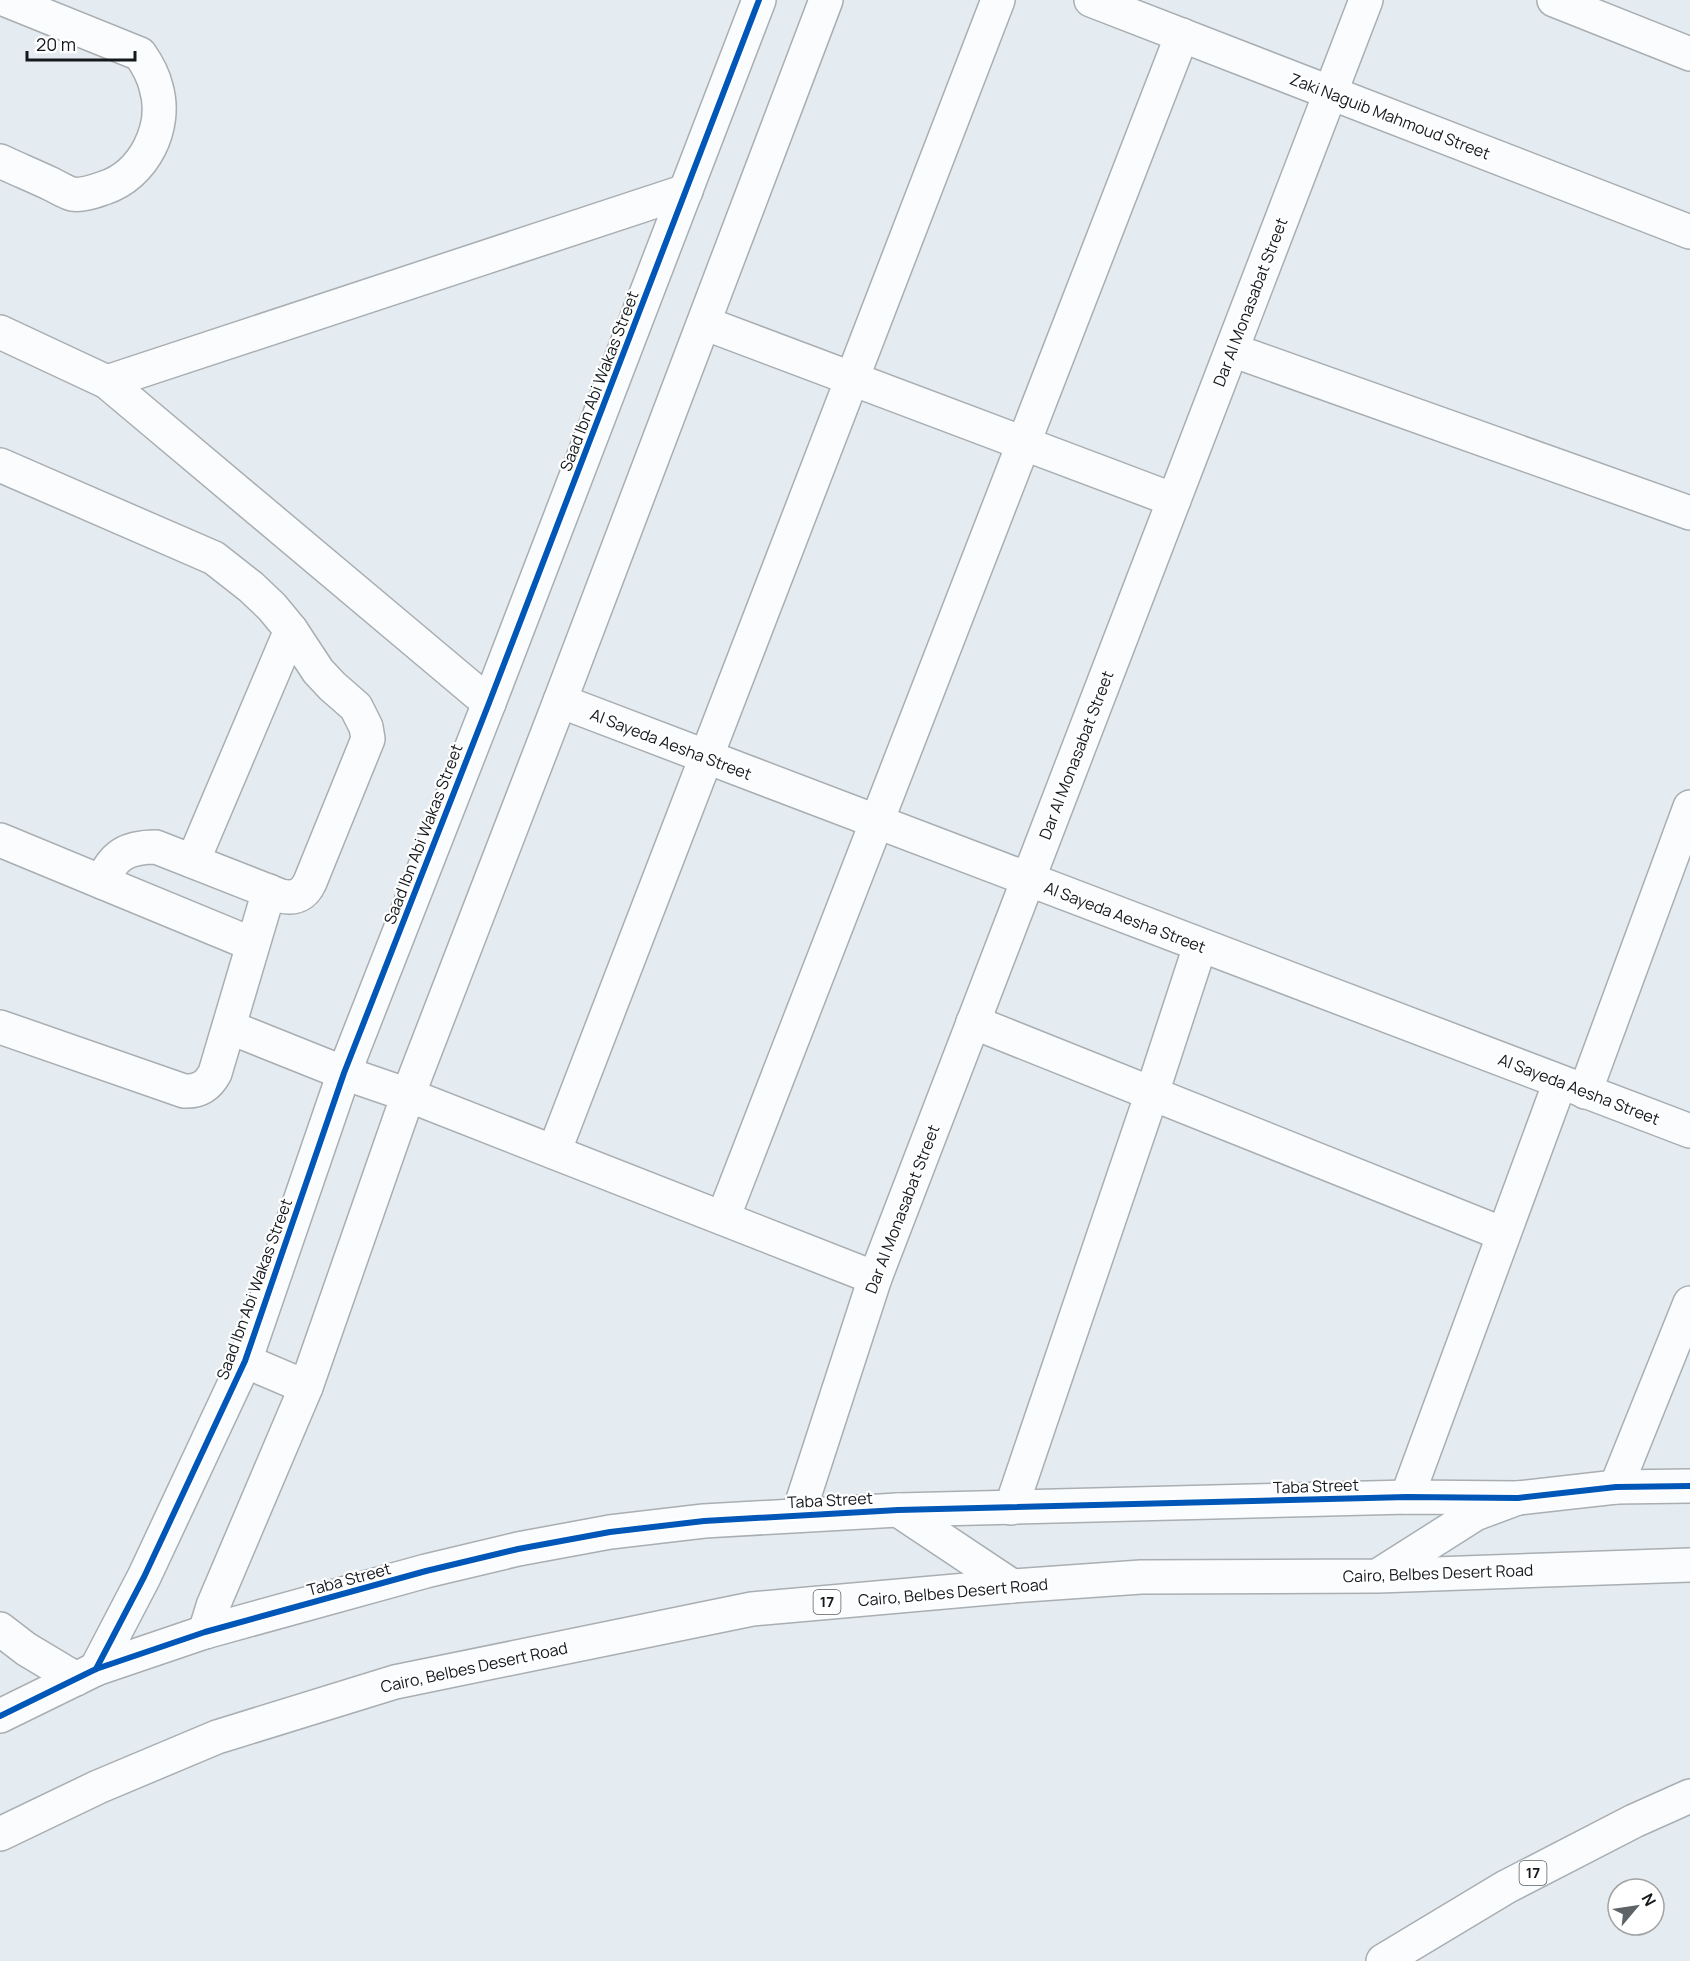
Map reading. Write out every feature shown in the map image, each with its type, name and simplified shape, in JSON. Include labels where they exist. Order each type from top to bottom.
[{"type":"main road","points":[[0,161],[73,194],[111,186],[128,175],[142,161],[152,144],[158,126],[159,107],[157,88],[140,54],[6,0]]},
{"type":"main road","name":"Saad Ibn Abi Wakas Street","points":[[86,1674],[144,1577],[245,1361],[344,1073],[759,0]]},
{"type":"main road","points":[[205,1632],[213,1606],[306,1387],[408,1095],[826,0]]},
{"type":"main road","points":[[554,1152],[998,0]]},
{"type":"main road","name":"Zaki Naguib Mahmoud Street","points":[[1091,0],[1690,232]]},
{"type":"main road","name":"Dar Al Monasabat Street","points":[[798,1515],[875,1278],[1366,0]]},
{"type":"main road","points":[[1554,0],[1598,8],[1690,54]]},
{"type":"main road","points":[[723,1218],[1182,35]]},
{"type":"main road","points":[[107,382],[686,191]]},
{"type":"main road","points":[[704,323],[1174,500]]},
{"type":"main road","points":[[0,332],[107,382],[489,703]]},
{"type":"main road","points":[[1232,350],[1690,513]]},
{"type":"main road","points":[[0,465],[214,558],[272,607],[291,630],[318,671],[356,707],[366,727],[368,739],[306,890],[300,895],[290,898],[156,847],[140,847],[127,851],[107,869],[102,882]]},
{"type":"main road","points":[[193,861],[291,630]]},
{"type":"main road","name":"Al Sayeda Aesha Street","points":[[560,701],[1690,1131]]},
{"type":"main road","points":[[1407,1497],[1503,1234],[1573,1087],[1690,807]]},
{"type":"main road","points":[[0,840],[252,944]]},
{"type":"main road","points":[[0,1027],[184,1091],[192,1092],[200,1089],[210,1083],[215,1073],[269,891]]},
{"type":"main road","points":[[1011,1508],[1200,946]]},
{"type":"main road","points":[[974,1022],[1503,1234]]},
{"type":"main road","points":[[229,1027],[875,1278]]},
{"type":"main road","points":[[1616,1487],[1690,1303]]},
{"type":"main road","points":[[245,1361],[306,1387]]},
{"type":"main road","name":"Taba Street","points":[[0,1716],[86,1674],[205,1632],[426,1571],[518,1549],[610,1532],[704,1521],[898,1510],[1407,1497],[1518,1498],[1616,1487],[1690,1486]]},
{"type":"main road","points":[[1378,1576],[1474,1514],[1518,1498]]},
{"type":"main road","points":[[898,1510],[1012,1586]]},
{"type":"main road","name":"Cairo, Belbes Desert Road","points":[[0,1833],[98,1787],[217,1737],[395,1682],[752,1609],[1141,1577],[1378,1576],[1690,1565]]},
{"type":"main road","points":[[0,1629],[26,1649],[86,1674]]},
{"type":"main road","name":"17","points":[[1383,1961],[1506,1887],[1634,1821],[1690,1796]]},
{"type":"cycle path","points":[[96,1669],[144,1577],[245,1361],[344,1073],[759,0]]},
{"type":"cycle path","points":[[0,1716],[96,1669],[205,1632],[426,1571],[518,1549],[610,1532],[704,1521],[898,1510],[1407,1497],[1518,1498],[1616,1487],[1690,1486]]}]
